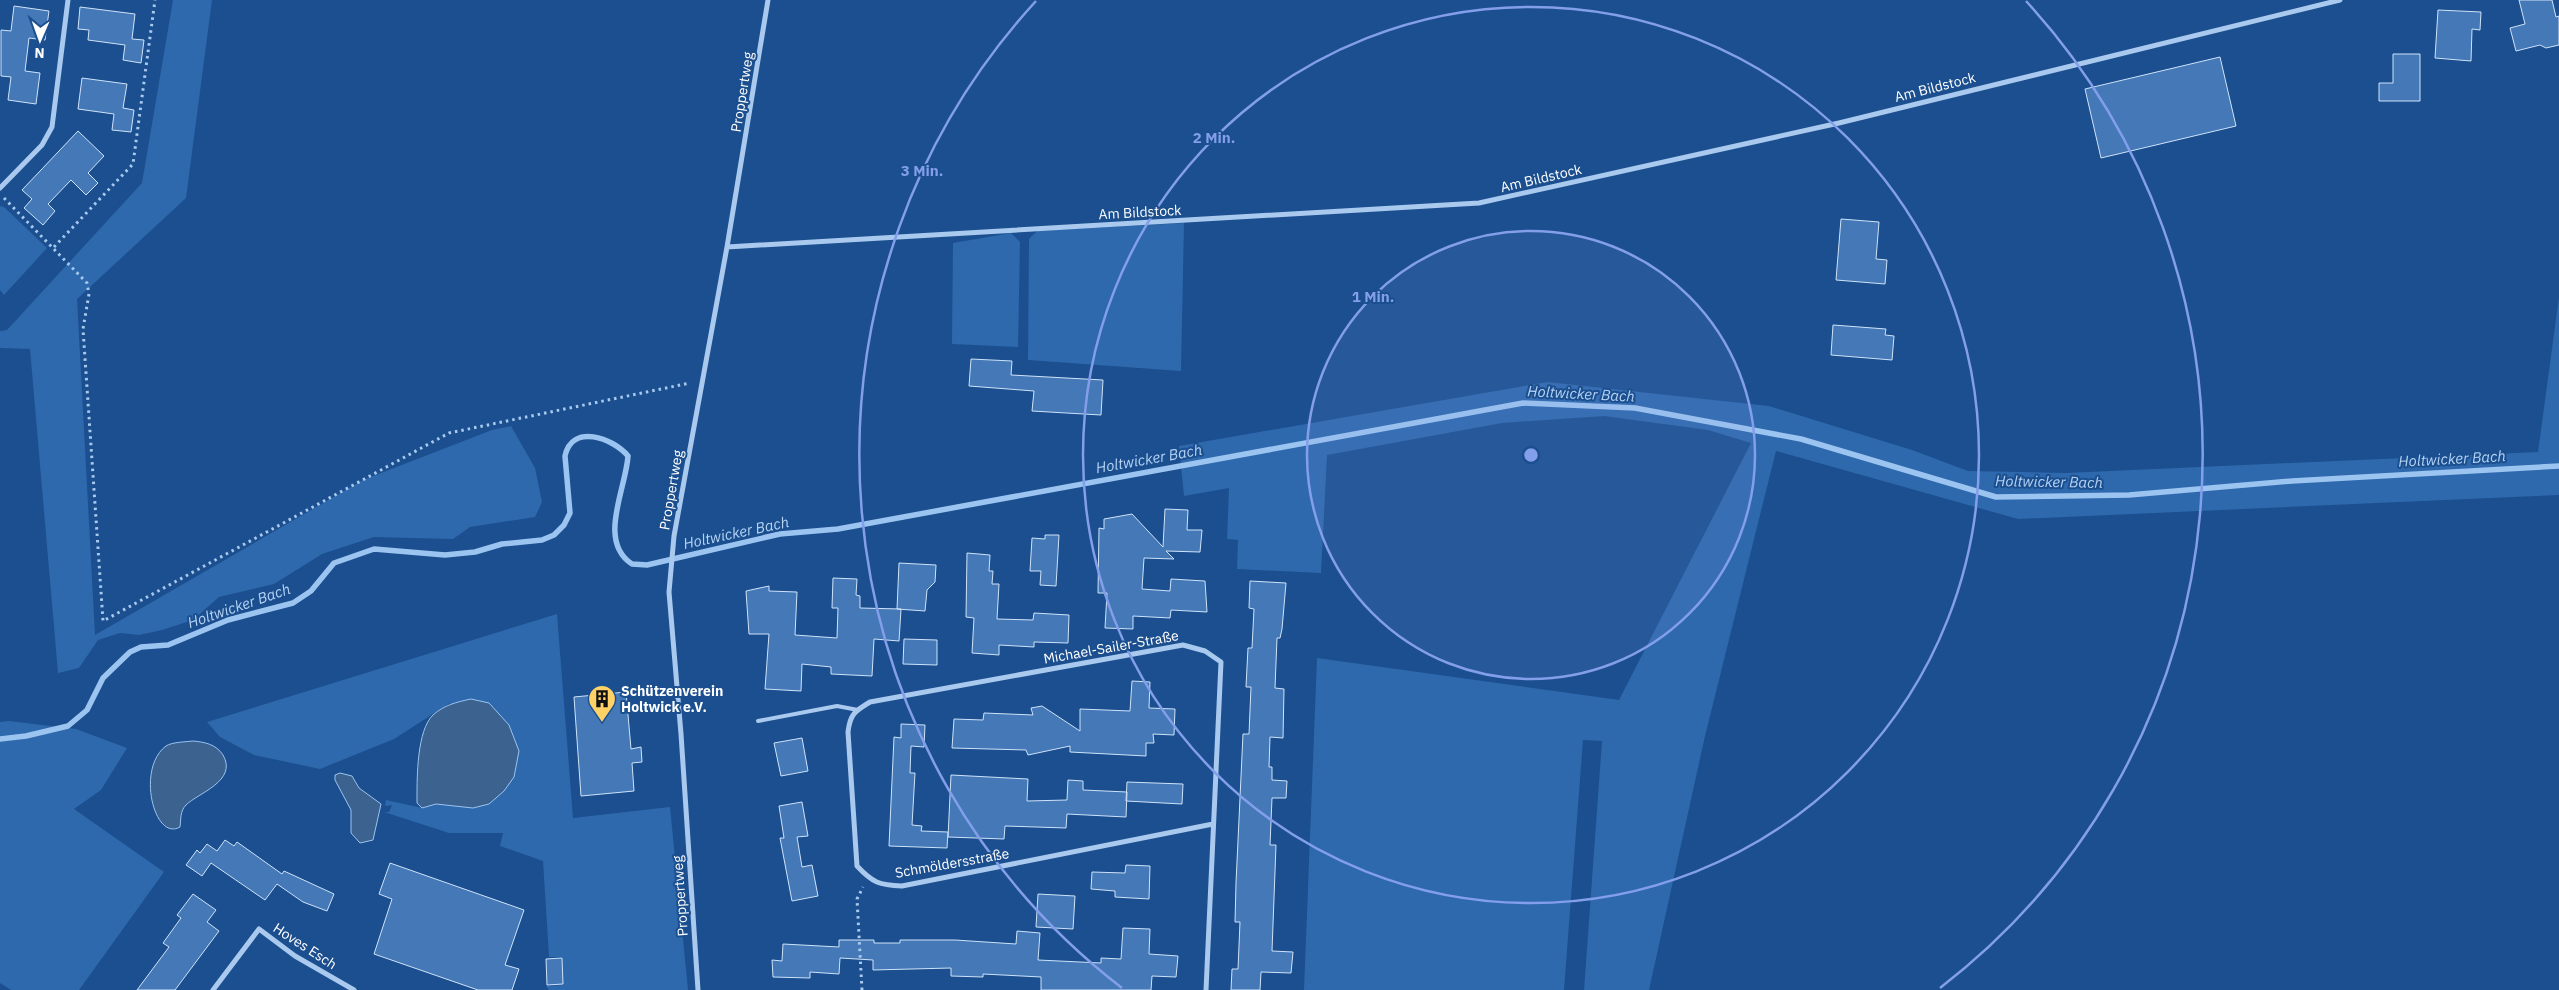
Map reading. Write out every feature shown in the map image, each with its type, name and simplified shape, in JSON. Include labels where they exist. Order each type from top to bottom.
[{"type":"street","points":[[0,188],[42,145],[52,127],[68,0]]},
{"type":"street","name":"Proppertweg","points":[[698,990],[682,744],[669,592],[674,536],[727,247],[768,0]]},
{"type":"street","name":"Am Bildstock","points":[[727,247],[1479,204],[1849,120],[2340,0]]},
{"type":"street","name":"Michael-Sailer-Straße","points":[[858,710],[870,702],[1183,644],[1205,650],[1222,662],[1206,990]]},
{"type":"street","points":[[858,710],[850,718],[848,732],[858,866],[868,878]]},
{"type":"street","name":"Schmöldersstraße","points":[[868,878],[881,886],[902,886],[1214,824]]},
{"type":"street","name":"Hoves Esch","points":[[213,990],[259,929],[295,956],[354,990]]},
{"type":"lane","points":[[758,721],[837,706],[858,710]]},
{"type":"path","points":[[54,247],[133,164],[155,0]]},
{"type":"path","points":[[0,194],[84,278],[88,294],[83,329],[103,621],[449,433],[703,380]]},
{"type":"path","points":[[862,990],[858,899],[868,878]]},
{"type":"shaded area","points":[[173,0],[212,0],[186,198],[77,299],[95,635],[363,480],[492,430],[511,426],[535,468],[542,502],[535,517],[470,527],[453,539],[374,537],[322,554],[274,584],[219,597],[193,620],[139,635],[120,633],[98,640],[79,668],[58,673],[30,349],[0,348],[0,331],[7,330],[142,183]]},
{"type":"shaded area","points":[[0,206],[4,207],[47,248],[4,295],[0,290]]},
{"type":"shaded area","points":[[1184,223],[1181,371],[1028,360],[1029,239],[1037,231]]},
{"type":"shaded area","points":[[1011,233],[1020,242],[1018,347],[952,344],[953,243]]},
{"type":"shaded area","points":[[2559,297],[2559,495],[2018,519],[1776,451],[1705,736],[1649,990],[1584,990],[1602,741],[1583,740],[1564,990],[1304,990],[1317,658],[1619,700],[1751,443],[1708,430],[1604,416],[1502,423],[1327,455],[1321,573],[1237,569],[1238,540],[1227,539],[1229,488],[1184,496],[1179,446],[1547,382],[1769,406],[1912,450],[1968,471],[2066,473],[2538,452]]},
{"type":"shaded area","points":[[557,614],[573,818],[670,807],[688,990],[549,990],[546,986],[563,985],[562,957],[549,957],[543,861],[500,846],[503,833],[449,833],[384,812],[389,812],[392,805],[385,806],[386,800],[422,808],[436,804],[449,805],[450,703],[394,739],[320,769],[254,755],[220,737],[207,722]]},
{"type":"shaded area","points":[[471,699],[489,703],[509,725],[519,751],[514,777],[504,791],[489,804],[473,808],[436,804],[422,808],[417,803],[418,766],[421,742],[428,722],[433,715],[446,706]]},
{"type":"shaded area","points":[[9,721],[76,729],[127,748],[101,790],[74,809],[164,872],[79,990],[11,990],[0,983],[0,722]]},
{"type":"shaded area","points":[[193,741],[210,744],[217,748],[223,755],[226,764],[225,772],[215,785],[184,807],[180,827],[171,829],[163,824],[156,814],[150,785],[152,770],[157,756],[166,746]]},
{"type":"shaded area","points":[[340,773],[352,776],[359,788],[381,804],[373,840],[360,843],[351,833],[351,810],[335,780],[335,775]]},
{"type":"building","points":[[2519,0],[2552,0],[2556,17],[2559,16],[2559,45],[2546,48],[2540,45],[2516,51],[2510,28],[2525,24]]},
{"type":"building","points":[[14,6],[49,11],[45,40],[29,38],[25,71],[40,73],[36,104],[8,100],[11,77],[1,76],[1,30],[11,31]]},
{"type":"building","points":[[80,7],[135,14],[132,39],[144,40],[141,63],[123,60],[125,45],[88,40],[89,30],[78,29]]},
{"type":"building","points":[[2438,10],[2481,12],[2480,30],[2472,29],[2471,61],[2435,58]]},
{"type":"building","points":[[2393,54],[2420,54],[2420,101],[2379,101],[2379,83],[2393,83]]},
{"type":"building","points":[[2220,57],[2236,126],[2101,158],[2085,89]]},
{"type":"building","points":[[82,78],[127,84],[123,108],[134,110],[131,132],[112,130],[114,114],[78,109]]},
{"type":"building","points":[[78,131],[104,156],[88,173],[98,183],[86,195],[71,180],[48,204],[55,211],[43,225],[24,208],[32,199],[22,190]]},
{"type":"building","points":[[1841,219],[1879,222],[1876,259],[1887,260],[1885,284],[1836,280]]},
{"type":"building","points":[[1833,325],[1886,329],[1885,335],[1894,336],[1892,360],[1831,355]]},
{"type":"building","points":[[971,359],[1012,361],[1011,375],[1103,380],[1101,415],[1032,411],[1034,391],[969,386]]},
{"type":"building","points":[[1165,509],[1188,510],[1187,530],[1202,530],[1200,552],[1166,551],[1174,559],[1144,558],[1142,589],[1170,591],[1171,579],[1205,581],[1207,612],[1171,610],[1170,618],[1133,616],[1133,629],[1105,628],[1107,593],[1098,593],[1099,528],[1104,529],[1104,519],[1132,514],[1163,547]]},
{"type":"building","points":[[1045,535],[1059,535],[1056,586],[1040,585],[1041,571],[1030,571],[1032,538],[1045,539]]},
{"type":"building","points":[[967,553],[990,555],[989,571],[993,571],[992,584],[999,584],[997,619],[1033,620],[1034,613],[1069,615],[1068,643],[1034,642],[1034,647],[999,645],[999,655],[972,653],[974,618],[966,617]]},
{"type":"building","points":[[899,563],[936,565],[935,582],[927,590],[925,611],[897,609]]},
{"type":"building","points":[[833,578],[857,579],[856,595],[860,596],[860,608],[901,609],[899,641],[874,639],[872,676],[831,674],[831,667],[802,664],[801,691],[765,689],[769,634],[749,634],[746,591],[769,586],[769,591],[797,592],[795,635],[837,638],[838,608],[832,608]]},
{"type":"building","points":[[1250,581],[1286,583],[1282,629],[1280,638],[1277,638],[1275,688],[1284,689],[1283,738],[1270,737],[1269,767],[1272,767],[1272,780],[1287,781],[1286,798],[1272,798],[1270,845],[1276,845],[1272,951],[1293,952],[1291,973],[1261,972],[1260,990],[1231,990],[1232,969],[1238,969],[1240,922],[1235,922],[1243,734],[1249,734],[1251,687],[1246,687],[1248,648],[1252,648],[1254,609],[1249,608]]},
{"type":"building","points":[[904,639],[937,640],[937,665],[903,664]]},
{"type":"building","points":[[1132,681],[1150,682],[1149,708],[1175,709],[1174,735],[1153,734],[1154,743],[1146,743],[1146,756],[1070,752],[1070,746],[1028,755],[1026,750],[952,748],[954,719],[983,720],[984,713],[1033,715],[1031,708],[1042,706],[1080,731],[1080,709],[1130,711]]},
{"type":"building","name":"Schützenverein Holtwick e.V.","points":[[626,692],[631,749],[641,747],[642,762],[632,763],[634,791],[581,796],[574,697]]},
{"type":"building","points":[[901,724],[925,725],[924,747],[911,746],[910,773],[915,773],[912,825],[922,826],[921,831],[948,832],[947,848],[889,846],[894,737],[901,738]]},
{"type":"building","points":[[802,738],[808,771],[781,776],[774,743]]},
{"type":"building","points":[[951,775],[1028,779],[1027,801],[1067,800],[1068,780],[1083,781],[1083,790],[1127,792],[1126,817],[1067,814],[1066,828],[1005,826],[1004,839],[948,837]]},
{"type":"building","points":[[1127,782],[1183,784],[1182,804],[1126,801]]},
{"type":"building","points":[[802,802],[808,836],[797,837],[802,867],[812,865],[818,896],[792,901],[780,838],[784,838],[779,806]]},
{"type":"building","points":[[225,840],[234,846],[237,842],[282,874],[284,871],[334,894],[327,911],[303,902],[277,884],[265,900],[211,863],[202,876],[186,865],[197,850],[200,853],[207,844],[217,851]]},
{"type":"building","points":[[390,863],[524,910],[505,965],[519,969],[512,990],[478,990],[374,954],[392,899],[379,894]]},
{"type":"building","points":[[1126,865],[1150,866],[1149,899],[1115,897],[1115,891],[1091,889],[1092,872],[1125,873]]},
{"type":"building","points":[[193,894],[216,910],[207,922],[219,931],[175,990],[137,990],[169,947],[163,943],[181,918],[177,915]]},
{"type":"building","points":[[1038,894],[1075,896],[1073,929],[1036,927]]},
{"type":"building","points":[[1123,928],[1150,929],[1149,954],[1178,956],[1176,977],[1152,976],[1151,990],[1041,990],[1041,977],[983,974],[983,977],[951,976],[951,968],[873,970],[873,960],[840,958],[839,974],[810,972],[810,978],[773,977],[772,960],[782,961],[783,944],[839,947],[839,940],[874,940],[874,943],[900,943],[900,940],[955,940],[1016,944],[1017,931],[1040,933],[1038,960],[1101,963],[1101,958],[1121,959]]},
{"type":"building","points":[[562,958],[563,984],[547,985],[546,959]]},
{"type":"waterway","name":"Holtwicker Bach","points":[[0,739],[26,736],[68,726],[87,710],[103,678],[130,652],[141,647],[168,645],[228,620],[293,603],[311,591],[334,563],[374,549],[445,555],[475,552],[502,544],[542,540],[554,535],[564,525],[570,513],[565,456],[569,446],[576,440],[584,437],[603,439],[621,449],[628,456],[616,514],[616,542],[622,554],[632,564],[647,565],[780,534],[838,529],[1523,403],[1635,408],[1801,439],[1996,497],[2129,495],[2292,481],[2559,466]]},
{"type":"place","name":"Schützenverein Holtwick e.V.","points":[[602,723]]}]
